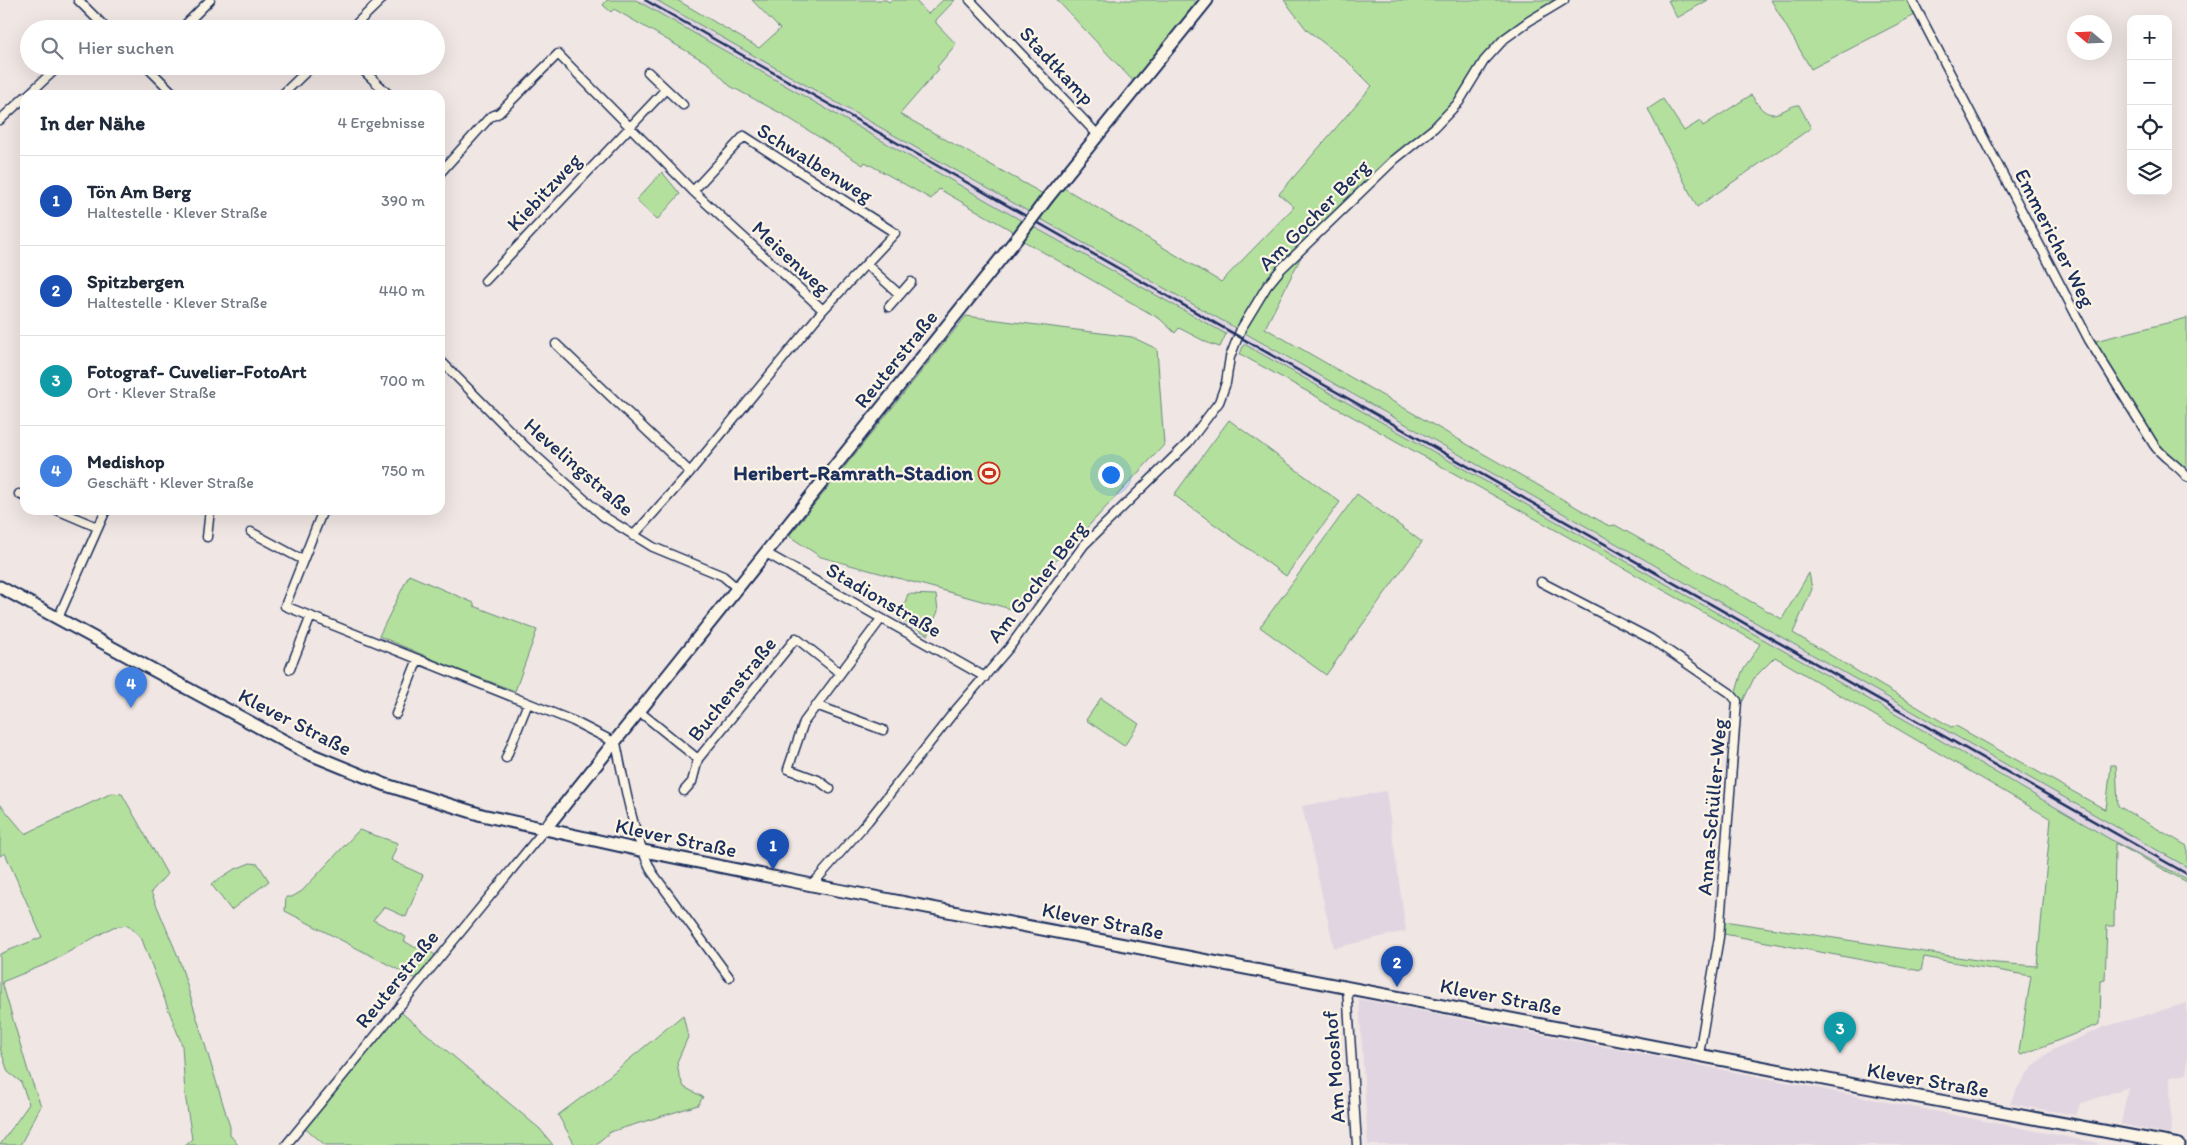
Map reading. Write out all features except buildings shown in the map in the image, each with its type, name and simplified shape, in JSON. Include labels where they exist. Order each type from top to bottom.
[{"type":"street","points":[[78,0],[97,20]]},
{"type":"street","points":[[190,20],[210,0]]},
{"type":"street","points":[[360,20],[381,0]]},
{"type":"street","name":"Stadtkamp","points":[[970,0],[1097,134]]},
{"type":"street","name":"Reuterstraße","points":[[286,1145],[616,743],[1018,237],[1097,134],[1207,0]]},
{"type":"street","name":"Am Gocher Berg","points":[[812,885],[868,821],[1009,648],[1084,545],[1188,443],[1219,402],[1226,383],[1230,357],[1241,329],[1281,269],[1380,173],[1434,128],[1459,102],[1484,61],[1504,39],[1564,0]]},
{"type":"street","name":"Emmericher Weg","points":[[1912,0],[2089,340],[2154,445],[2163,457],[2179,467],[2187,477]]},
{"type":"street","name":"Meisenweg","points":[[445,168],[490,118],[499,113],[558,54],[693,191],[823,310],[690,472],[633,536]]},
{"type":"street","points":[[648,72],[683,105]]},
{"type":"street","points":[[33,90],[49,75]]},
{"type":"street","points":[[155,75],[170,90]]},
{"type":"street","points":[[287,90],[303,75]]},
{"type":"street","points":[[368,75],[384,90]]},
{"type":"street","points":[[629,127],[666,89]]},
{"type":"street","points":[[0,120],[20,102]]},
{"type":"street","name":"Kiebitzweg","points":[[485,281],[629,127]]},
{"type":"street","name":"Schwalbenweg","points":[[693,191],[744,136],[894,233],[823,310]]},
{"type":"street","points":[[866,264],[899,294]]},
{"type":"street","points":[[889,307],[912,282]]},
{"type":"street","points":[[556,344],[690,472]]},
{"type":"street","name":"Hevelingstraße","points":[[445,365],[526,446],[603,516],[633,536],[723,576],[738,589]]},
{"type":"street","points":[[69,515],[97,527]]},
{"type":"street","points":[[58,618],[103,515]]},
{"type":"street","points":[[207,536],[209,515]]},
{"type":"street","points":[[320,515],[285,606],[573,721],[616,743],[644,851],[652,872],[729,977]]},
{"type":"street","points":[[251,532],[303,560]]},
{"type":"street","name":"Stadionstraße","points":[[766,553],[985,677]]},
{"type":"street","name":"Anna-Schüller-Weg","points":[[1541,582],[1651,640],[1730,693],[1737,701],[1719,937],[1699,1054]]},
{"type":"street","name":"Klever Straße","points":[[0,586],[306,752],[386,785],[541,834],[644,851],[1874,1089],[2179,1145]]},
{"type":"street","points":[[290,669],[311,616]]},
{"type":"street","points":[[830,790],[818,780],[788,769],[804,722],[881,619]]},
{"type":"street","name":"Buchenstraße","points":[[684,791],[692,782],[698,759],[796,638],[840,673]]},
{"type":"street","points":[[396,714],[418,659]]},
{"type":"street","points":[[506,758],[528,703]]},
{"type":"street","points":[[816,705],[883,730]]},
{"type":"street","name":"Buchenstraße","points":[[640,712],[698,759]]},
{"type":"street","name":"Am Mooshof","points":[[1347,987],[1357,1145]]},
{"type":"shaded area","points":[[636,0],[656,0],[1031,213],[1024,222]]},
{"type":"shaded area","points":[[1039,218],[2187,867],[2187,879],[2115,842],[1914,725],[1239,341],[1032,226]]},
{"type":"shaded area","points":[[1386,791],[1406,931],[1334,948],[1302,806]]},
{"type":"shaded area","points":[[1359,999],[2098,1143],[2097,1145],[1368,1145]]},
{"type":"shaded area","points":[[2187,1003],[2187,1074],[2170,1077],[2171,1135],[2121,1124],[2128,1087],[2080,1104],[2076,1115],[2010,1104],[2015,1092],[2029,1071],[2054,1049],[2104,1027]]},
{"type":"green space","points":[[607,0],[636,0],[1024,222],[1016,233],[939,189],[931,199],[865,162],[863,165],[784,115],[730,86],[709,64],[614,9],[611,12],[603,5]]},
{"type":"green space","points":[[656,0],[677,0],[759,48],[780,29],[752,0],[886,0],[889,2],[891,0],[915,0],[928,14],[943,0],[955,0],[936,20],[936,23],[956,44],[937,67],[939,69],[900,114],[1045,195],[1031,213]]},
{"type":"green space","points":[[1057,0],[1194,0],[1199,4],[1135,83]]},
{"type":"green space","points":[[1284,0],[1560,0],[1502,38],[1457,101],[1435,124],[1274,273],[1239,330],[1039,218],[1064,188],[1221,282],[1294,207],[1279,194],[1372,86],[1347,61],[1307,30]]},
{"type":"green space","points":[[1668,0],[1708,0],[1677,18]]},
{"type":"green space","points":[[1771,0],[1908,0],[1915,15],[1811,69]]},
{"type":"green space","points":[[1751,95],[1762,109],[1773,114],[1799,105],[1811,128],[1697,207],[1648,109],[1663,99],[1684,131],[1700,121],[1703,126]]},
{"type":"green space","points":[[662,172],[680,194],[657,220],[636,200]]},
{"type":"green space","points":[[1340,214],[1302,255],[1265,328],[1609,526],[1615,525],[1782,619],[1809,573],[1812,589],[1793,633],[1951,727],[1956,726],[2106,810],[2111,765],[2116,765],[2118,806],[2187,846],[2187,867],[1243,332],[1278,276]]},
{"type":"green space","points":[[1032,226],[1226,334],[1220,347],[1179,328],[1175,333],[1160,319],[1022,240]]},
{"type":"green space","name":"Heribert-Ramrath-Stadion","points":[[966,316],[1132,337],[1157,349],[1164,445],[1011,609],[821,557],[789,536]]},
{"type":"green space","points":[[2187,318],[2187,469],[2158,444],[2095,341]]},
{"type":"green space","points":[[1244,344],[1914,725],[2115,842],[2187,879],[2187,882],[2115,843],[2114,926],[2107,926],[2105,980],[2101,981],[2100,1024],[2021,1055],[2019,1052],[2031,976],[1924,957],[1921,971],[1724,934],[1724,921],[1996,963],[2037,966],[2051,819],[1775,657],[1754,678],[1743,701],[1735,695],[1742,672],[1760,644],[1240,354]]},
{"type":"green space","points":[[1229,420],[1340,502],[1286,576],[1174,495]]},
{"type":"green space","points":[[1357,494],[1422,542],[1326,675],[1260,627]]},
{"type":"green space","points":[[409,575],[474,603],[474,606],[537,630],[515,691],[451,667],[379,636]]},
{"type":"green space","points":[[908,594],[936,595],[938,611],[928,635],[899,619]]},
{"type":"green space","points":[[1101,698],[1139,724],[1124,746],[1086,720]]},
{"type":"green space","points":[[112,793],[122,794],[167,874],[151,892],[179,959],[230,1127],[230,1135],[238,1145],[185,1145],[192,1139],[185,1094],[182,1045],[141,937],[128,925],[113,927],[49,963],[2,982],[28,1071],[41,1106],[20,1145],[0,1145],[29,1104],[21,1082],[8,1072],[0,1048],[0,954],[42,937],[5,853],[0,856],[0,804],[25,834]]},
{"type":"green space","points":[[359,830],[398,843],[391,860],[423,875],[406,917],[384,907],[373,920],[406,937],[404,941],[416,948],[419,943],[439,958],[420,981],[285,911],[286,897],[292,897],[302,891]]},
{"type":"green space","points":[[250,863],[258,864],[269,881],[231,910],[211,884],[233,870]]},
{"type":"green space","points":[[397,1009],[540,1129],[553,1145],[325,1145],[302,1125]]},
{"type":"green space","points":[[683,1015],[688,1037],[677,1062],[679,1075],[684,1087],[703,1097],[698,1105],[610,1132],[595,1145],[575,1145],[558,1115],[597,1086]]},
{"type":"railway","points":[[645,0],[2187,874]]},
{"type":"place","name":"Heribert-Ramrath-Stadion","points":[[989,473]]},
{"type":"place","name":"Medishop","points":[[131,708]]},
{"type":"place","name":"Tön Am Berg","points":[[773,870]]},
{"type":"place","name":"Spitzbergen","points":[[1397,987]]},
{"type":"place","name":"Fotograf- Cuvelier-FotoArt","points":[[1840,1053]]}]
